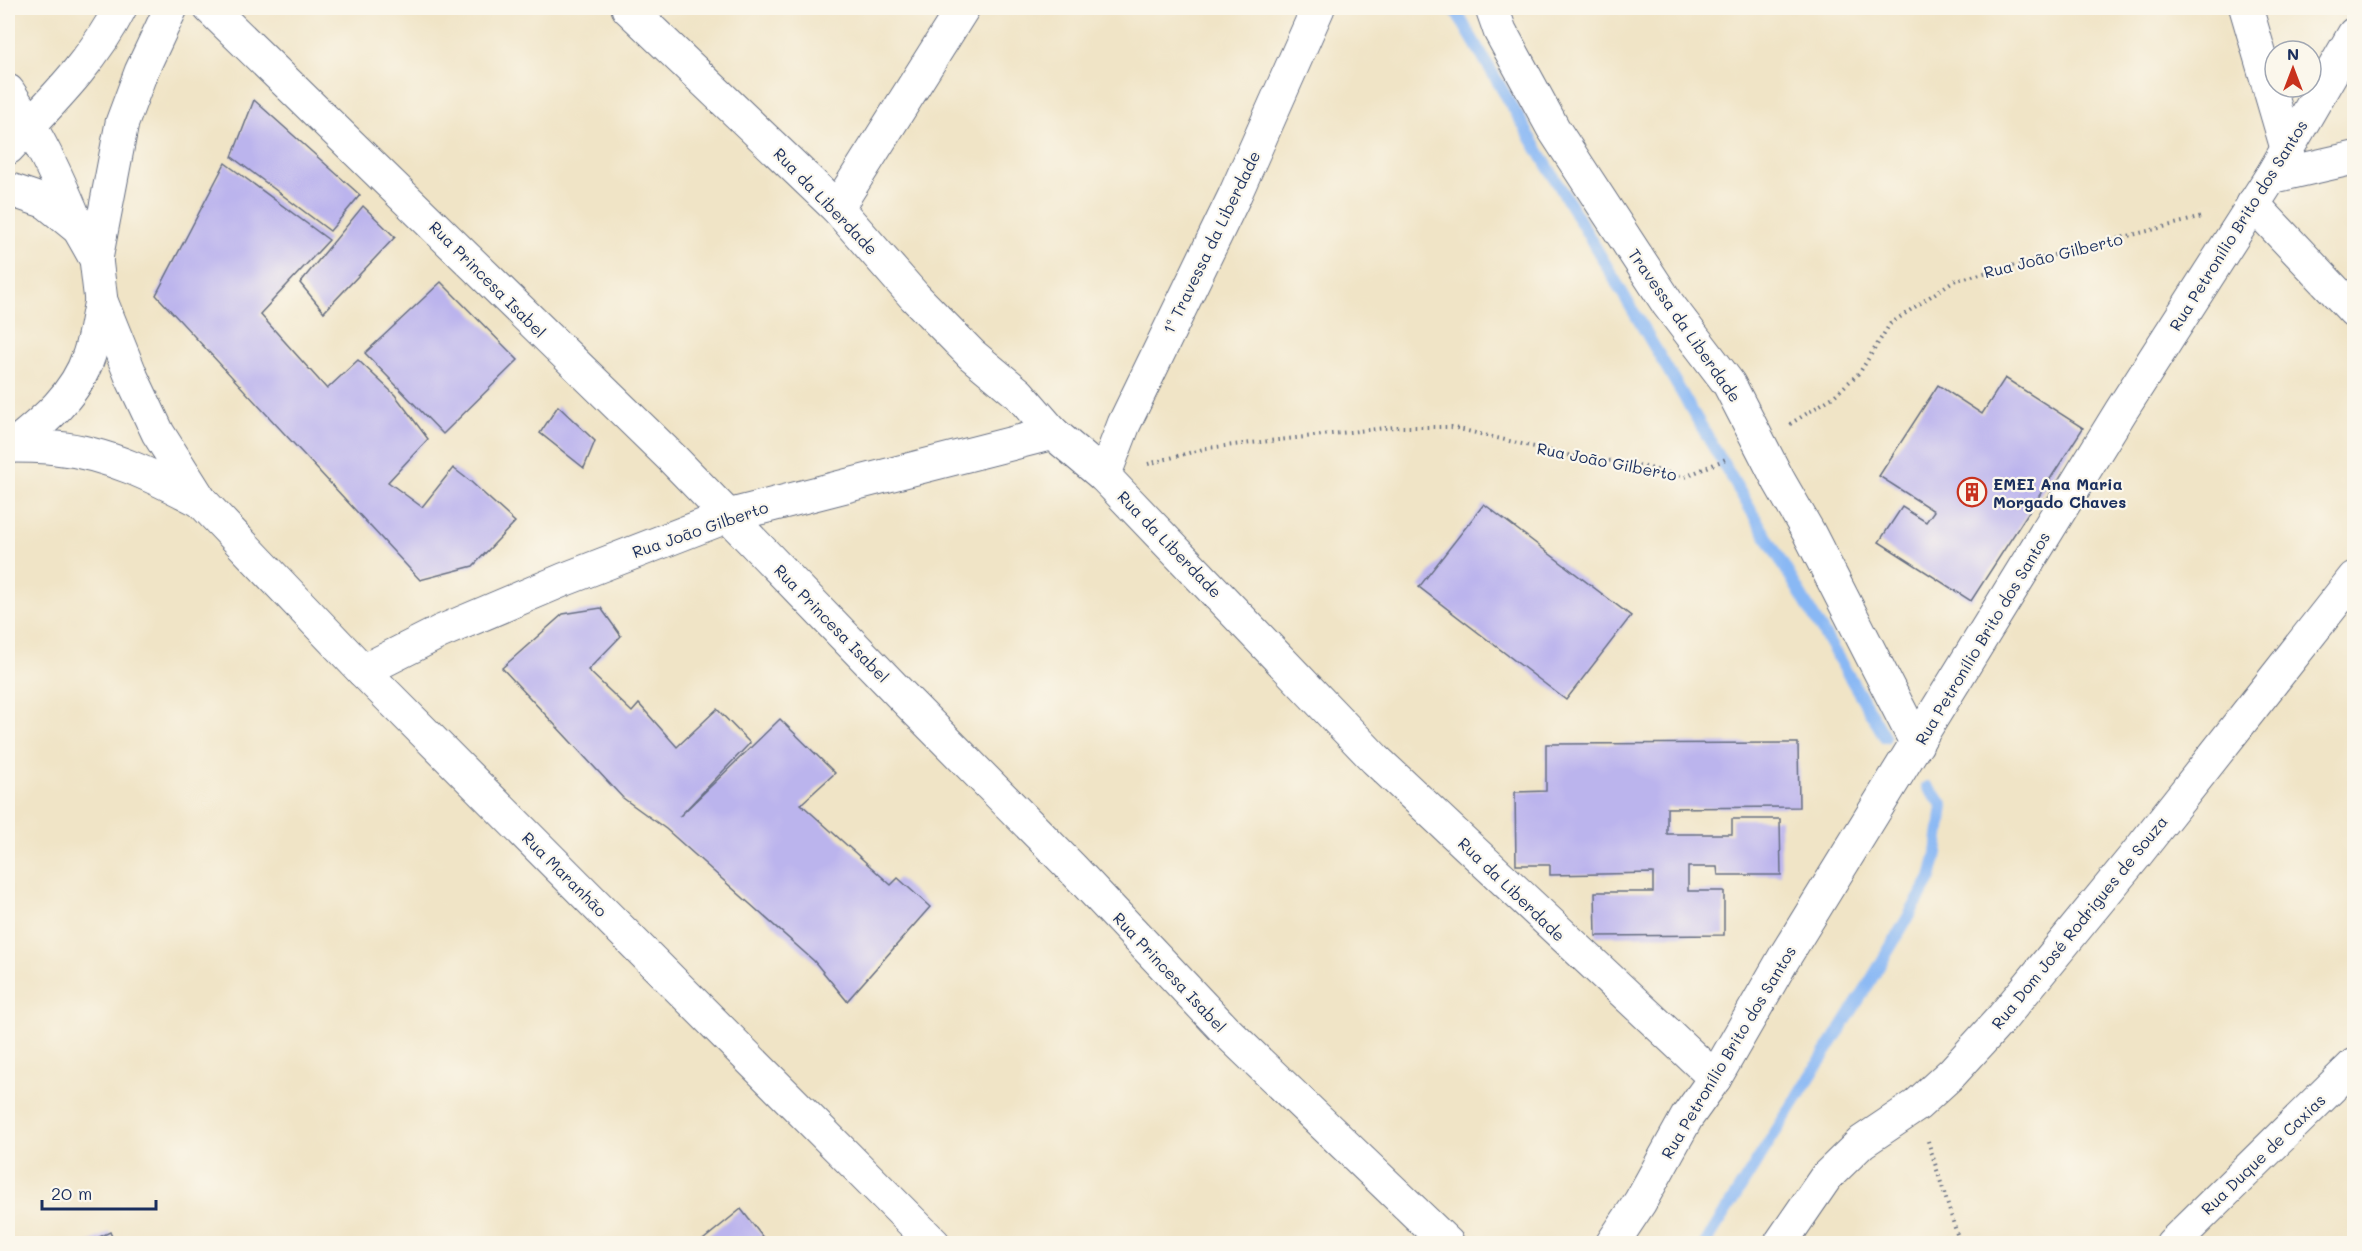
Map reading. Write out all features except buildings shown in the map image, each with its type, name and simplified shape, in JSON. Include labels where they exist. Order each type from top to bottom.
[{"type":"main road","points":[[8,148],[72,80],[108,33],[120,8]]},
{"type":"main road","points":[[171,8],[141,72],[123,123],[96,259],[101,301],[132,378],[158,433],[201,501]]},
{"type":"main road","name":"Rua Princesa Isabel","points":[[210,8],[672,458],[1072,868],[1225,1030],[1448,1244]]},
{"type":"main road","name":"Rua da Liberdade","points":[[628,8],[837,208],[915,297],[972,355],[1019,394],[1053,433],[1104,476],[1375,759],[1715,1078]]},
{"type":"main road","points":[[837,208],[963,8]]},
{"type":"main road","name":"1ª Travessa da Liberdade","points":[[1104,476],[1124,424],[1238,188],[1318,8]]},
{"type":"main road","name":"Travessa da Liberdade","points":[[1492,8],[1500,31],[1553,128],[1668,304],[1729,384],[1809,532],[1917,744]]},
{"type":"main road","points":[[2246,8],[2288,148]]},
{"type":"main road","name":"Rua Petronílio Brito dos Santos","points":[[1612,1244],[1640,1202],[1687,1117],[1715,1078],[1784,958],[2121,411],[2271,177],[2355,34]]},
{"type":"main road","points":[[8,91],[51,161],[79,230],[96,259]]},
{"type":"main road","points":[[2271,177],[2355,158]]},
{"type":"main road","points":[[8,189],[46,202],[79,230]]},
{"type":"main road","points":[[2253,204],[2355,311]]},
{"type":"main road","points":[[10,446],[45,420],[71,392],[89,357],[101,301]]},
{"type":"main road","name":"Rua João Gilberto","points":[[363,672],[440,633],[553,584],[728,516],[1053,433]]},
{"type":"main road","points":[[10,446],[57,448],[94,455],[153,477],[201,501]]},
{"type":"main road","name":"Rua Maranhão","points":[[201,501],[363,672],[934,1244]]},
{"type":"main road","name":"Rua Dom José Rodrigues de Souza","points":[[1780,1244],[1826,1177],[1862,1142],[1917,1105],[1952,1073],[2003,1017],[2355,578]]},
{"type":"main road","name":"Rua Duque de Caxias","points":[[2172,1244],[2355,1065]]},
{"type":"path","name":"Rua João Gilberto","points":[[1104,476],[1207,448],[1394,427],[1451,427],[1576,457],[1630,463],[1685,477],[1760,443],[1833,397],[1860,372],[1890,324],[1953,281],[2253,204]]},
{"type":"path","points":[[1917,1105],[1960,1244]]},
{"type":"waterway","points":[[1454,8],[1885,737]]},
{"type":"waterway","points":[[1705,1244],[1868,985],[1931,878],[1937,853],[1943,805],[1927,787]]},
{"type":"place","name":"EMEI Ana Maria Morgado Chaves","points":[[1972,492]]}]
